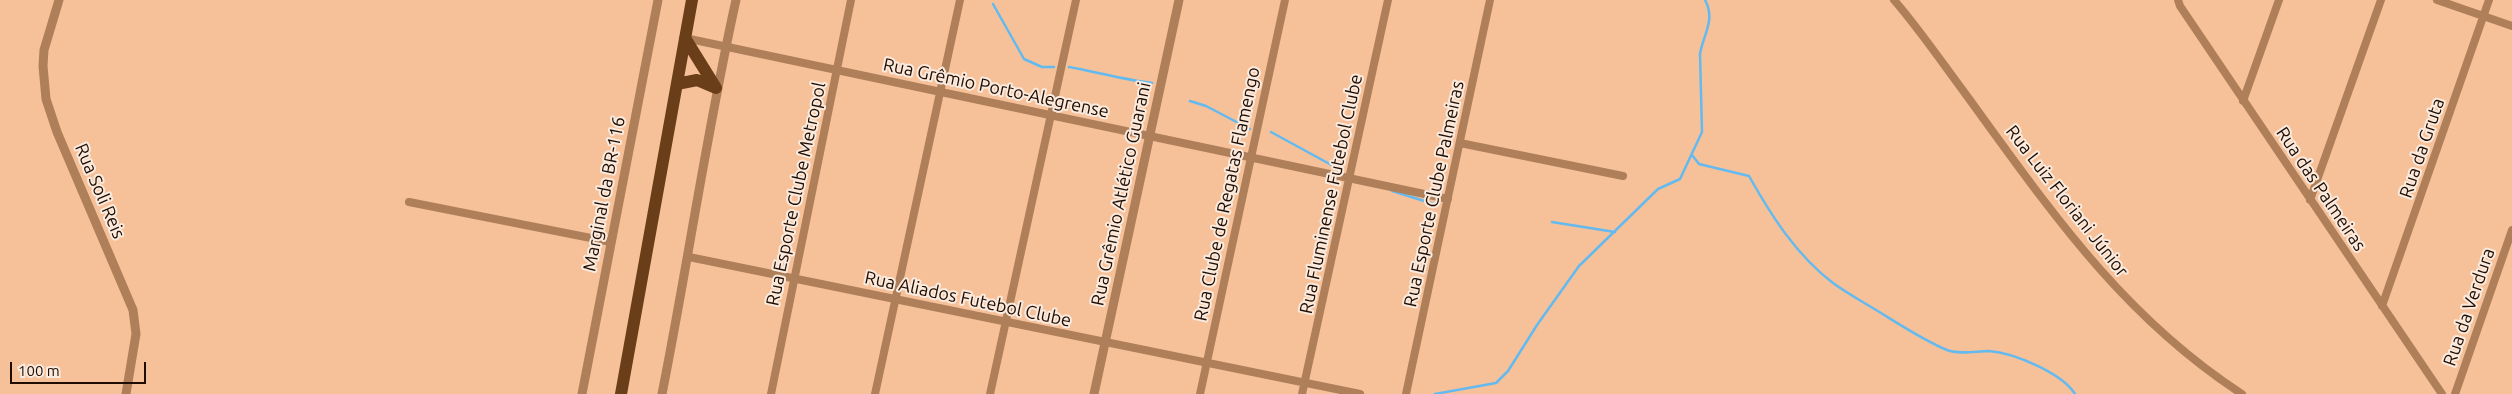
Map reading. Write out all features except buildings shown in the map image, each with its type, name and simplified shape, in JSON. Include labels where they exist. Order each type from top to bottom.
[{"type":"highway","points":[[621,394],[692,0]]},
{"type":"highway","points":[[685,38],[716,88]]},
{"type":"highway","points":[[676,84],[697,80],[716,88]]},
{"type":"street","name":"Rua Soli Reis","points":[[59,0],[44,50],[44,84],[57,132],[133,310],[136,334],[126,394]]},
{"type":"street","name":"Marginal da BR-116","points":[[582,394],[658,0]]},
{"type":"street","points":[[662,394],[689,257],[716,88],[736,0]]},
{"type":"street","name":"Rua Esporte Clube Metropol","points":[[771,394],[851,0]]},
{"type":"street","points":[[875,394],[960,0]]},
{"type":"street","points":[[990,394],[1076,0]]},
{"type":"street","name":"Rua Grêmio Atlético Guarani","points":[[1094,394],[1180,0]]},
{"type":"street","name":"Rua Clube de Regatas Flamengo","points":[[1200,394],[1285,0]]},
{"type":"street","name":"Rua Fluminense Futebol Clube","points":[[1302,394],[1388,0]]},
{"type":"street","name":"Rua Esporte Clube Palmeiras","points":[[1406,394],[1490,0]]},
{"type":"street","name":"Rua Luiz Floriani Júnior","points":[[1894,0],[2092,262],[2146,319],[2173,344],[2198,364],[2242,394]]},
{"type":"street","name":"Rua das Palmeiras","points":[[2178,0],[2180,6],[2243,101],[2442,394]]},
{"type":"street","points":[[2243,101],[2279,0]]},
{"type":"street","points":[[2310,200],[2381,0]]},
{"type":"street","points":[[2438,0],[2512,26]]},
{"type":"street","name":"Rua da Gruta","points":[[2382,306],[2489,0]]},
{"type":"street","name":"Rua Grêmio Porto-Alegrense","points":[[685,38],[1448,199]]},
{"type":"street","points":[[1460,143],[1623,176]]},
{"type":"street","points":[[409,202],[611,242]]},
{"type":"street","name":"Rua da Verdura","points":[[2455,394],[2512,230]]},
{"type":"street","name":"Rua Aliados Futebol Clube","points":[[689,257],[1360,394]]},
{"type":"waterway","points":[[1435,394],[1496,383],[1508,371],[1537,325],[1579,266],[1658,189],[1680,179],[1702,132],[1700,54],[1709,21],[1708,7],[1705,0]]},
{"type":"waterway","points":[[993,4],[1024,59],[1042,67],[1054,67]]},
{"type":"waterway","points":[[1069,67],[1152,83]]},
{"type":"waterway","points":[[1190,101],[1206,106],[1250,129]]},
{"type":"waterway","points":[[1271,132],[1337,168]]},
{"type":"waterway","points":[[1692,155],[1699,164],[1749,176],[1775,220],[1807,260],[1833,283],[1851,295],[1914,333],[1947,350],[1957,352],[1989,351],[2024,360],[2060,379],[2075,394]]},
{"type":"waterway","points":[[1392,191],[1434,204]]},
{"type":"waterway","points":[[1552,222],[1615,232]]}]
